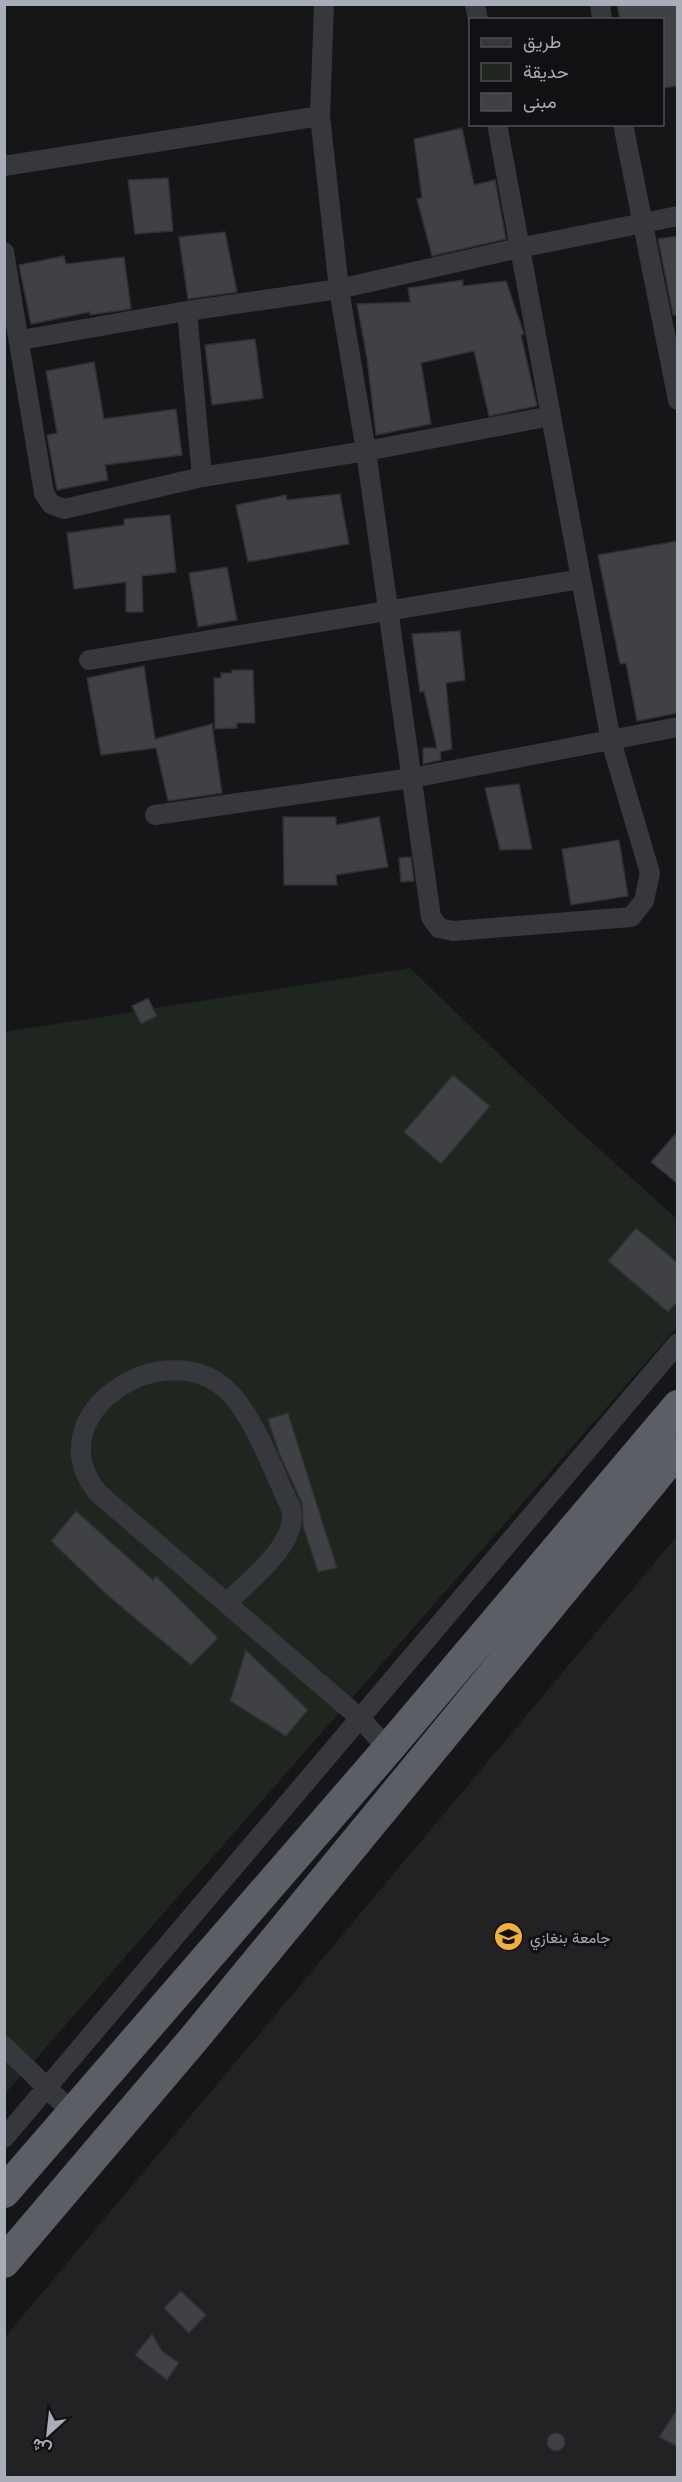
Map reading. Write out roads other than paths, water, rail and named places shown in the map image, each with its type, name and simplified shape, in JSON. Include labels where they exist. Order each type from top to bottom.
[{"type":"highway","points":[[4,2192],[388,1749],[678,1406]]},
{"type":"highway","points":[[4,2262],[192,2041],[678,1450]]},
{"type":"street","points":[[324,4],[320,116],[339,289],[366,451],[431,917],[439,928],[453,931],[631,917],[644,901],[650,873],[611,741],[497,126]]},
{"type":"street","points":[[4,166],[320,116]]},
{"type":"street","points":[[623,126],[678,400]]},
{"type":"street","points":[[21,340],[187,311],[339,289],[519,248],[678,216]]},
{"type":"street","points":[[4,252],[21,340],[44,492],[51,504],[64,509],[202,477],[366,451],[551,416]]},
{"type":"street","points":[[187,311],[202,477]]},
{"type":"street","points":[[89,660],[581,579]]},
{"type":"street","points":[[155,815],[412,778],[678,727]]},
{"type":"street","points":[[4,2138],[678,1343]]},
{"type":"street","points":[[226,1604],[287,1540],[293,1525],[291,1508],[244,1412],[227,1390],[216,1381],[190,1371],[169,1370],[149,1373],[122,1387],[90,1416],[81,1438],[80,1449],[84,1473],[98,1493],[226,1604],[360,1719],[388,1749]]},
{"type":"street","points":[[4,2046],[72,2112]]},
{"type":"place","name":"جامعة بنغازي","points":[[509,1937]]}]
